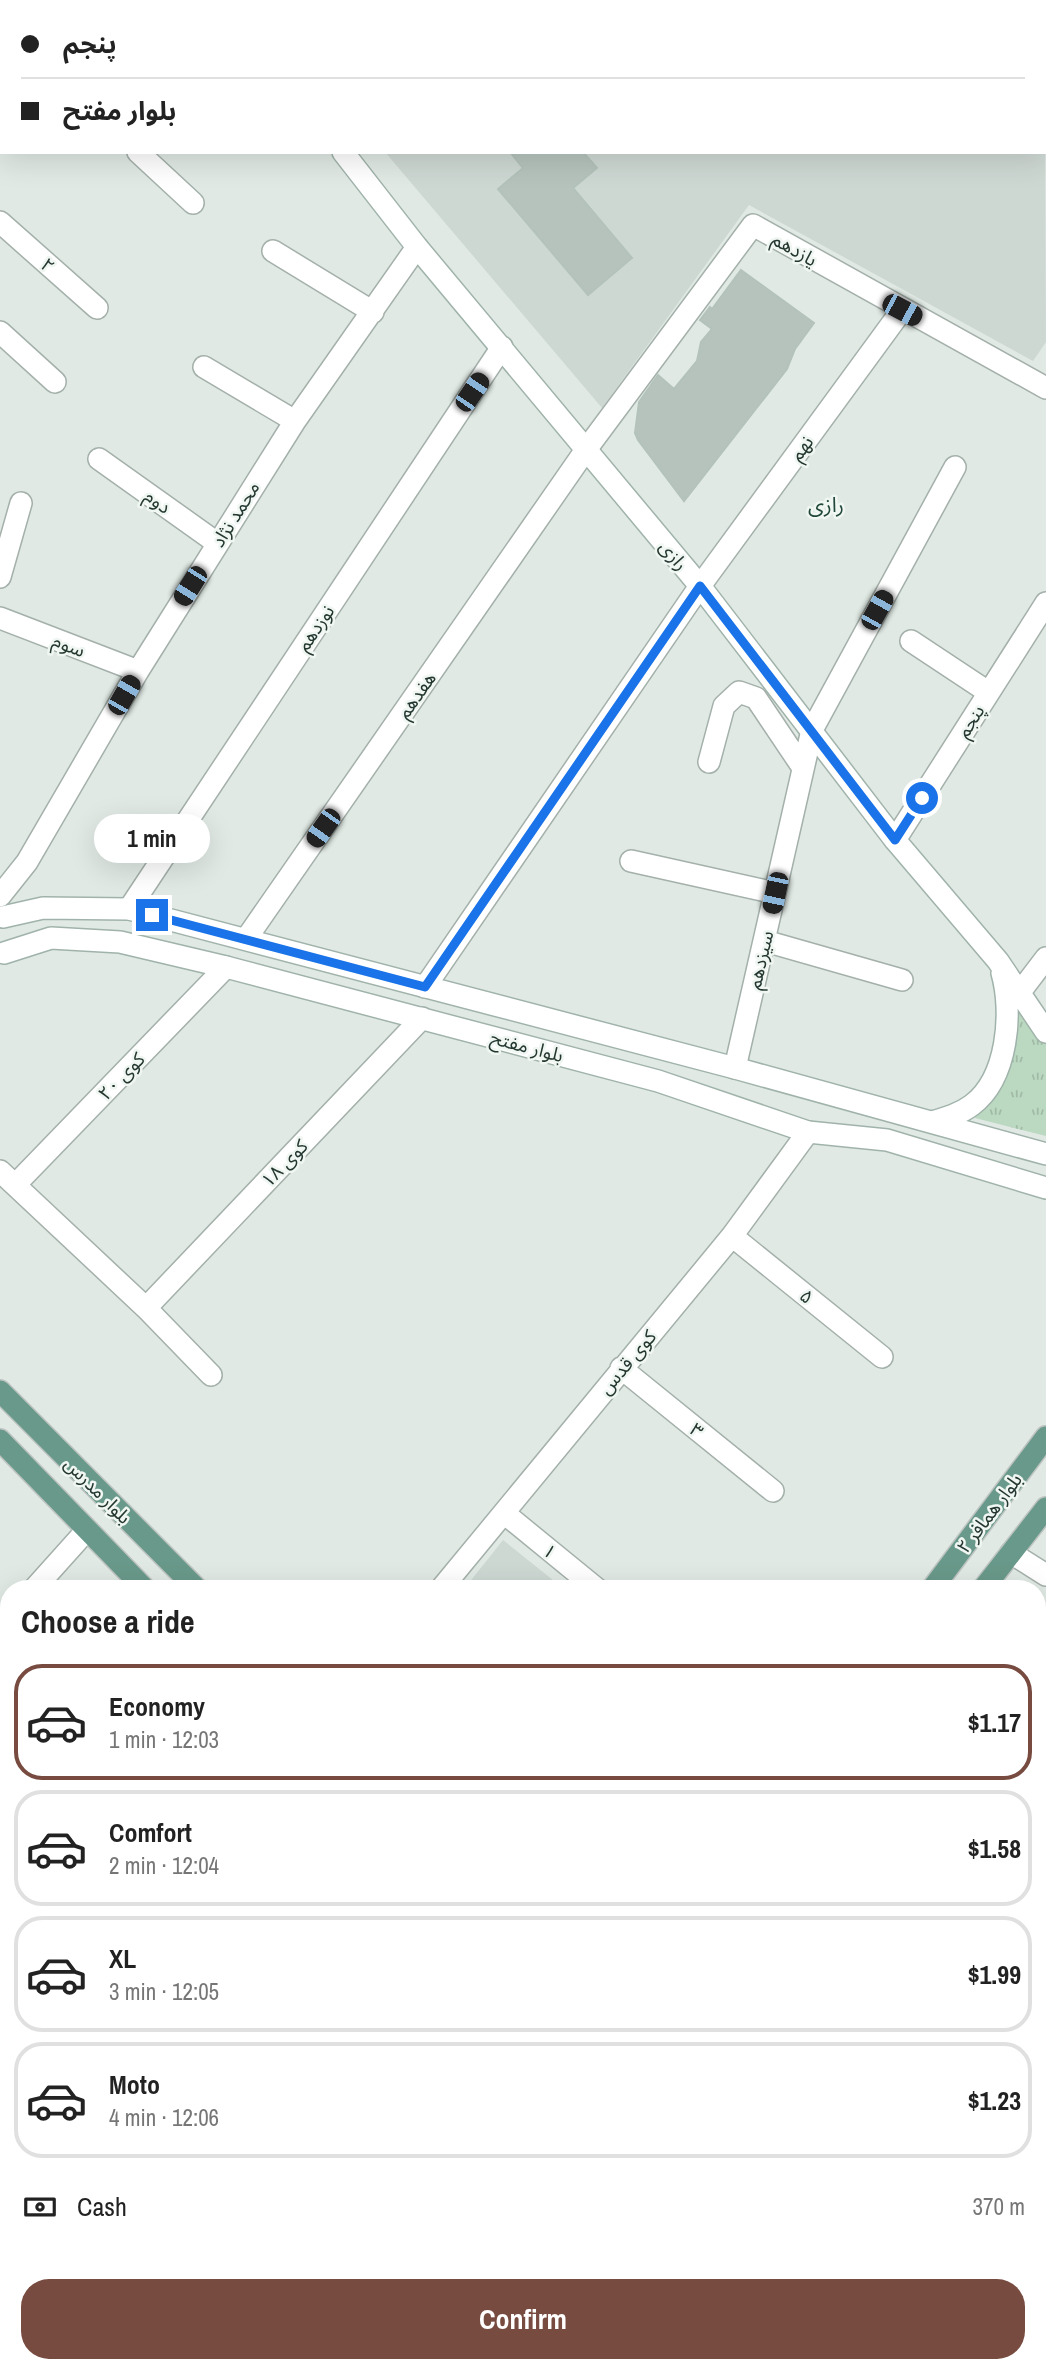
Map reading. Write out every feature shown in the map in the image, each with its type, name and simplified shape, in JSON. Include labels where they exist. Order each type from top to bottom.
[{"type":"main road","name":"بلوار مدرس","points":[[0,1391],[188,1580]]},
{"type":"main road","name":"بلوار همافر ۲","points":[[939,1580],[1046,1437]]},
{"type":"main road","name":"بلوار مدرس","points":[[0,1440],[136,1580]]},
{"type":"main road","points":[[990,1580],[1046,1508]]},
{"type":"street","points":[[140,154],[194,203]]},
{"type":"street","name":"رازی","points":[[345,154],[416,247],[700,586],[895,840],[998,961],[1046,1032]]},
{"type":"street","name":"۲","points":[[0,222],[97,308]]},
{"type":"street","name":"یازدهم","points":[[585,451],[752,225],[1046,388]]},
{"type":"street","name":"محمد نژاد","points":[[1,909],[138,671],[217,543],[295,421],[416,247]]},
{"type":"street","points":[[273,251],[373,312]]},
{"type":"street","name":"نهم","points":[[425,987],[700,586],[902,310]]},
{"type":"street","points":[[0,332],[55,382]]},
{"type":"street","name":"نوزدهم","points":[[129,909],[502,347]]},
{"type":"street","points":[[204,367],[295,421]]},
{"type":"street","name":"هفدهم","points":[[246,939],[585,451]]},
{"type":"street","name":"دوم","points":[[99,458],[217,543]]},
{"type":"street","name":"سیزدهم","points":[[736,1068],[812,730],[955,467]]},
{"type":"street","points":[[0,578],[21,503]]},
{"type":"street","name":"پنجم","points":[[895,840],[988,692],[1038,631],[1046,603]]},
{"type":"street","name":"سوم","points":[[0,618],[138,671]]},
{"type":"street","points":[[911,641],[988,692]]},
{"type":"street","points":[[709,762],[724,706],[739,692],[755,698],[803,768]]},
{"type":"street","points":[[631,861],[775,893]]},
{"type":"street","points":[[1,909],[9,931],[2,955]]},
{"type":"street","name":"بلوار مفتح","points":[[1,909],[129,909],[736,1068],[1046,1154]]},
{"type":"street","name":"بلوار مفتح","points":[[2,955],[51,938],[120,942],[226,967],[658,1081],[808,1132],[887,1140],[1046,1188]]},
{"type":"street","points":[[765,941],[902,981]]},
{"type":"street","points":[[1020,992],[1046,958]]},
{"type":"street","points":[[932,1122],[974,1104],[988,1086],[998,1064],[1006,1039],[1009,1010],[998,961]]},
{"type":"street","name":"کوی ۲۰","points":[[8,1178],[226,967]]},
{"type":"street","points":[[497,1038],[505,1008]]},
{"type":"street","name":"کوی ۱۸","points":[[146,1308],[422,1018]]},
{"type":"street","name":"کوی قدس","points":[[448,1580],[732,1236],[808,1132]]},
{"type":"street","points":[[8,1178],[146,1308],[211,1375]]},
{"type":"street","name":"۵","points":[[732,1236],[882,1356]]},
{"type":"street","name":"۳","points":[[621,1368],[773,1492]]},
{"type":"street","name":"۱","points":[[504,1513],[586,1580]]},
{"type":"street","points":[[42,1580],[86,1531]]},
{"type":"street","points":[[1012,1553],[1046,1575]]},
{"type":"shaded area","points":[[387,154],[1045,154],[1046,342],[1033,361],[749,205],[602,408]]},
{"type":"shaded area","points":[[503,1540],[553,1580],[471,1580]]},
{"type":"green space","points":[[1020,1002],[1046,1043],[1046,1136],[975,1118],[1008,1066]]},
{"type":"building","points":[[512,154],[585,154],[597,168],[573,188],[632,258],[588,295],[498,189],[523,168]]},
{"type":"building","points":[[741,270],[814,323],[795,349],[787,369],[684,501],[638,440],[635,433],[639,402],[658,375],[674,389],[697,361],[701,342],[712,329],[700,320],[710,307],[712,309]]},
{"type":"district","name":"رازی","points":[[826,505]]},
{"type":"route","points":[[152,915],[425,987],[700,586],[895,840],[922,798]]}]
